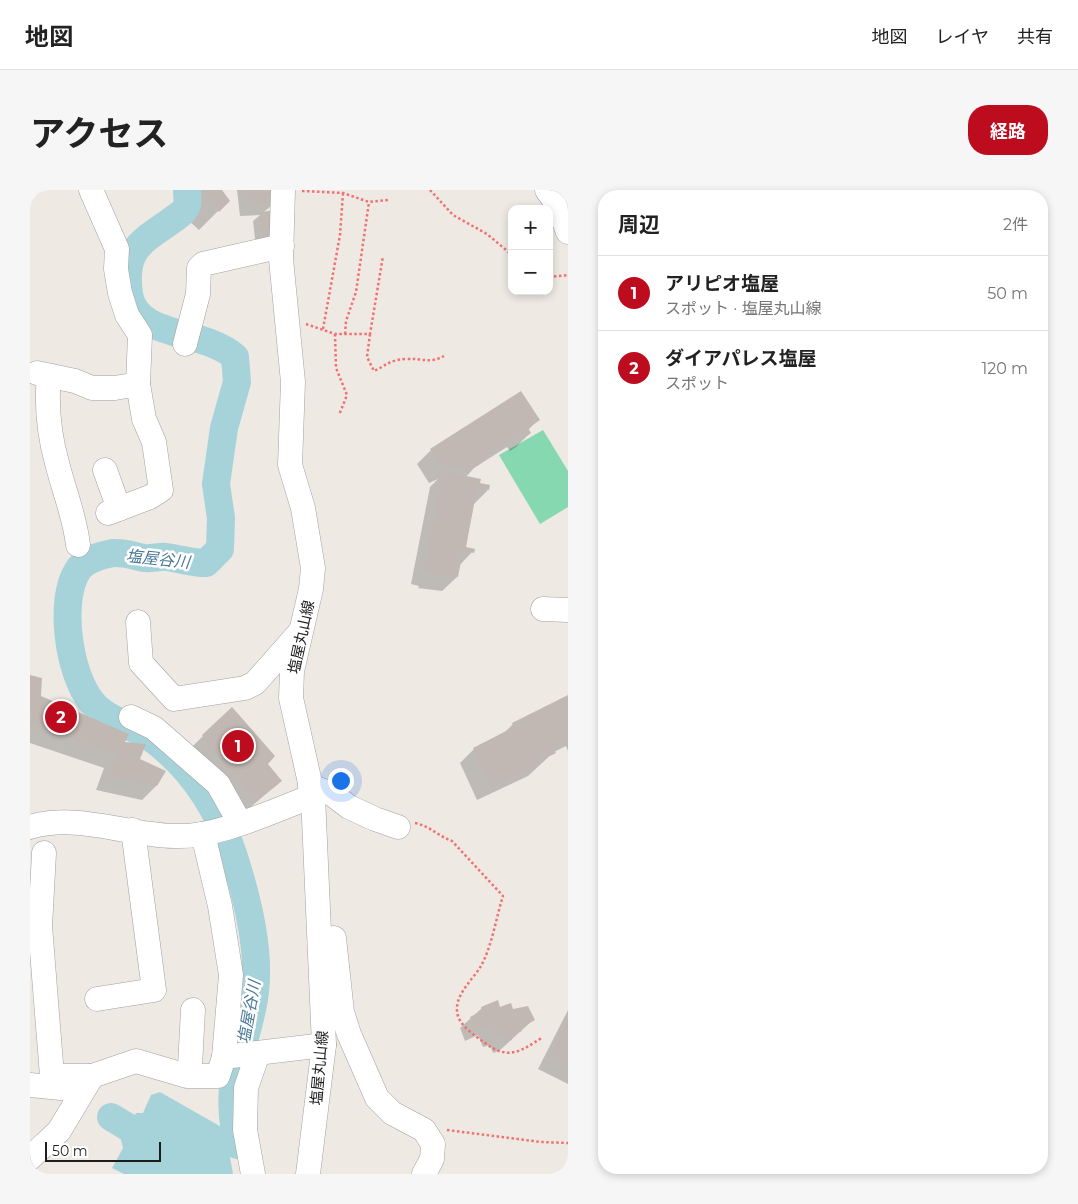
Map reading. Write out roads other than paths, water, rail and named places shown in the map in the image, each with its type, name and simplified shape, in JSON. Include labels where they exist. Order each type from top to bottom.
[{"type":"street","points":[[92,190],[117,249],[116,269],[120,293],[127,315],[140,335],[138,384],[144,419],[154,442],[161,490],[150,497],[113,511],[106,470]]},
{"type":"street","name":"塩屋丸山線","points":[[283,190],[281,259],[293,382],[290,464],[304,508],[313,568],[311,589],[292,671],[291,698],[312,791],[324,1045],[308,1174]]},
{"type":"street","points":[[548,190],[558,205],[568,232]]},
{"type":"street","points":[[187,335],[198,294],[199,268],[203,264],[282,246]]},
{"type":"street","points":[[78,545],[76,526],[56,462],[43,375],[92,388],[115,388],[138,384]]},
{"type":"street","points":[[543,609],[568,610]]},
{"type":"street","points":[[138,622],[141,663],[174,699],[245,688],[255,683],[302,631]]},
{"type":"street","points":[[131,717],[154,728],[218,784],[240,823]]},
{"type":"street","points":[[30,827],[59,822],[76,822],[174,836],[203,834],[240,823],[312,791],[332,794],[349,807],[398,827]]},
{"type":"street","points":[[59,822],[58,851],[37,854],[40,926],[52,1076],[88,1083]]},
{"type":"street","points":[[97,999],[158,998],[134,830]]},
{"type":"street","points":[[203,834],[220,906],[231,975],[234,1060],[246,1088],[246,1130],[253,1174]]},
{"type":"street","points":[[319,924],[334,936],[342,1012],[349,1034],[377,1098],[392,1113],[424,1130],[433,1144],[432,1158],[424,1174]]},
{"type":"street","points":[[193,1010],[180,1063],[204,1064],[324,1045]]},
{"type":"street","points":[[30,1085],[88,1083],[136,1061],[187,1076],[234,1060]]},
{"type":"street","points":[[30,1158],[58,1131],[88,1083]]},
{"type":"water","points":[[160,1092],[225,1129],[233,1174],[124,1174],[112,1168],[123,1148],[121,1140],[136,1113],[143,1113],[151,1095]]},
{"type":"waterway","name":"塩屋谷川","points":[[187,190],[186,208],[142,242],[131,258],[128,279],[129,294],[134,308],[144,319],[173,332],[222,348],[235,357],[237,382],[224,428],[216,484],[221,518],[220,549],[206,563],[167,557],[144,558],[117,553],[94,558],[81,566],[72,583],[68,599],[68,618],[72,656],[83,689],[91,701],[111,718],[151,738],[190,774],[218,818],[226,834],[237,866],[246,897],[256,960],[255,989],[251,1016],[237,1069],[232,1098],[237,1145]]},
{"type":"waterway","points":[[111,1117],[205,1174]]},
{"type":"place","name":"ダイアパレス塩屋","points":[[61,717]]},
{"type":"place","name":"アリピオ塩屋","points":[[238,746]]}]
